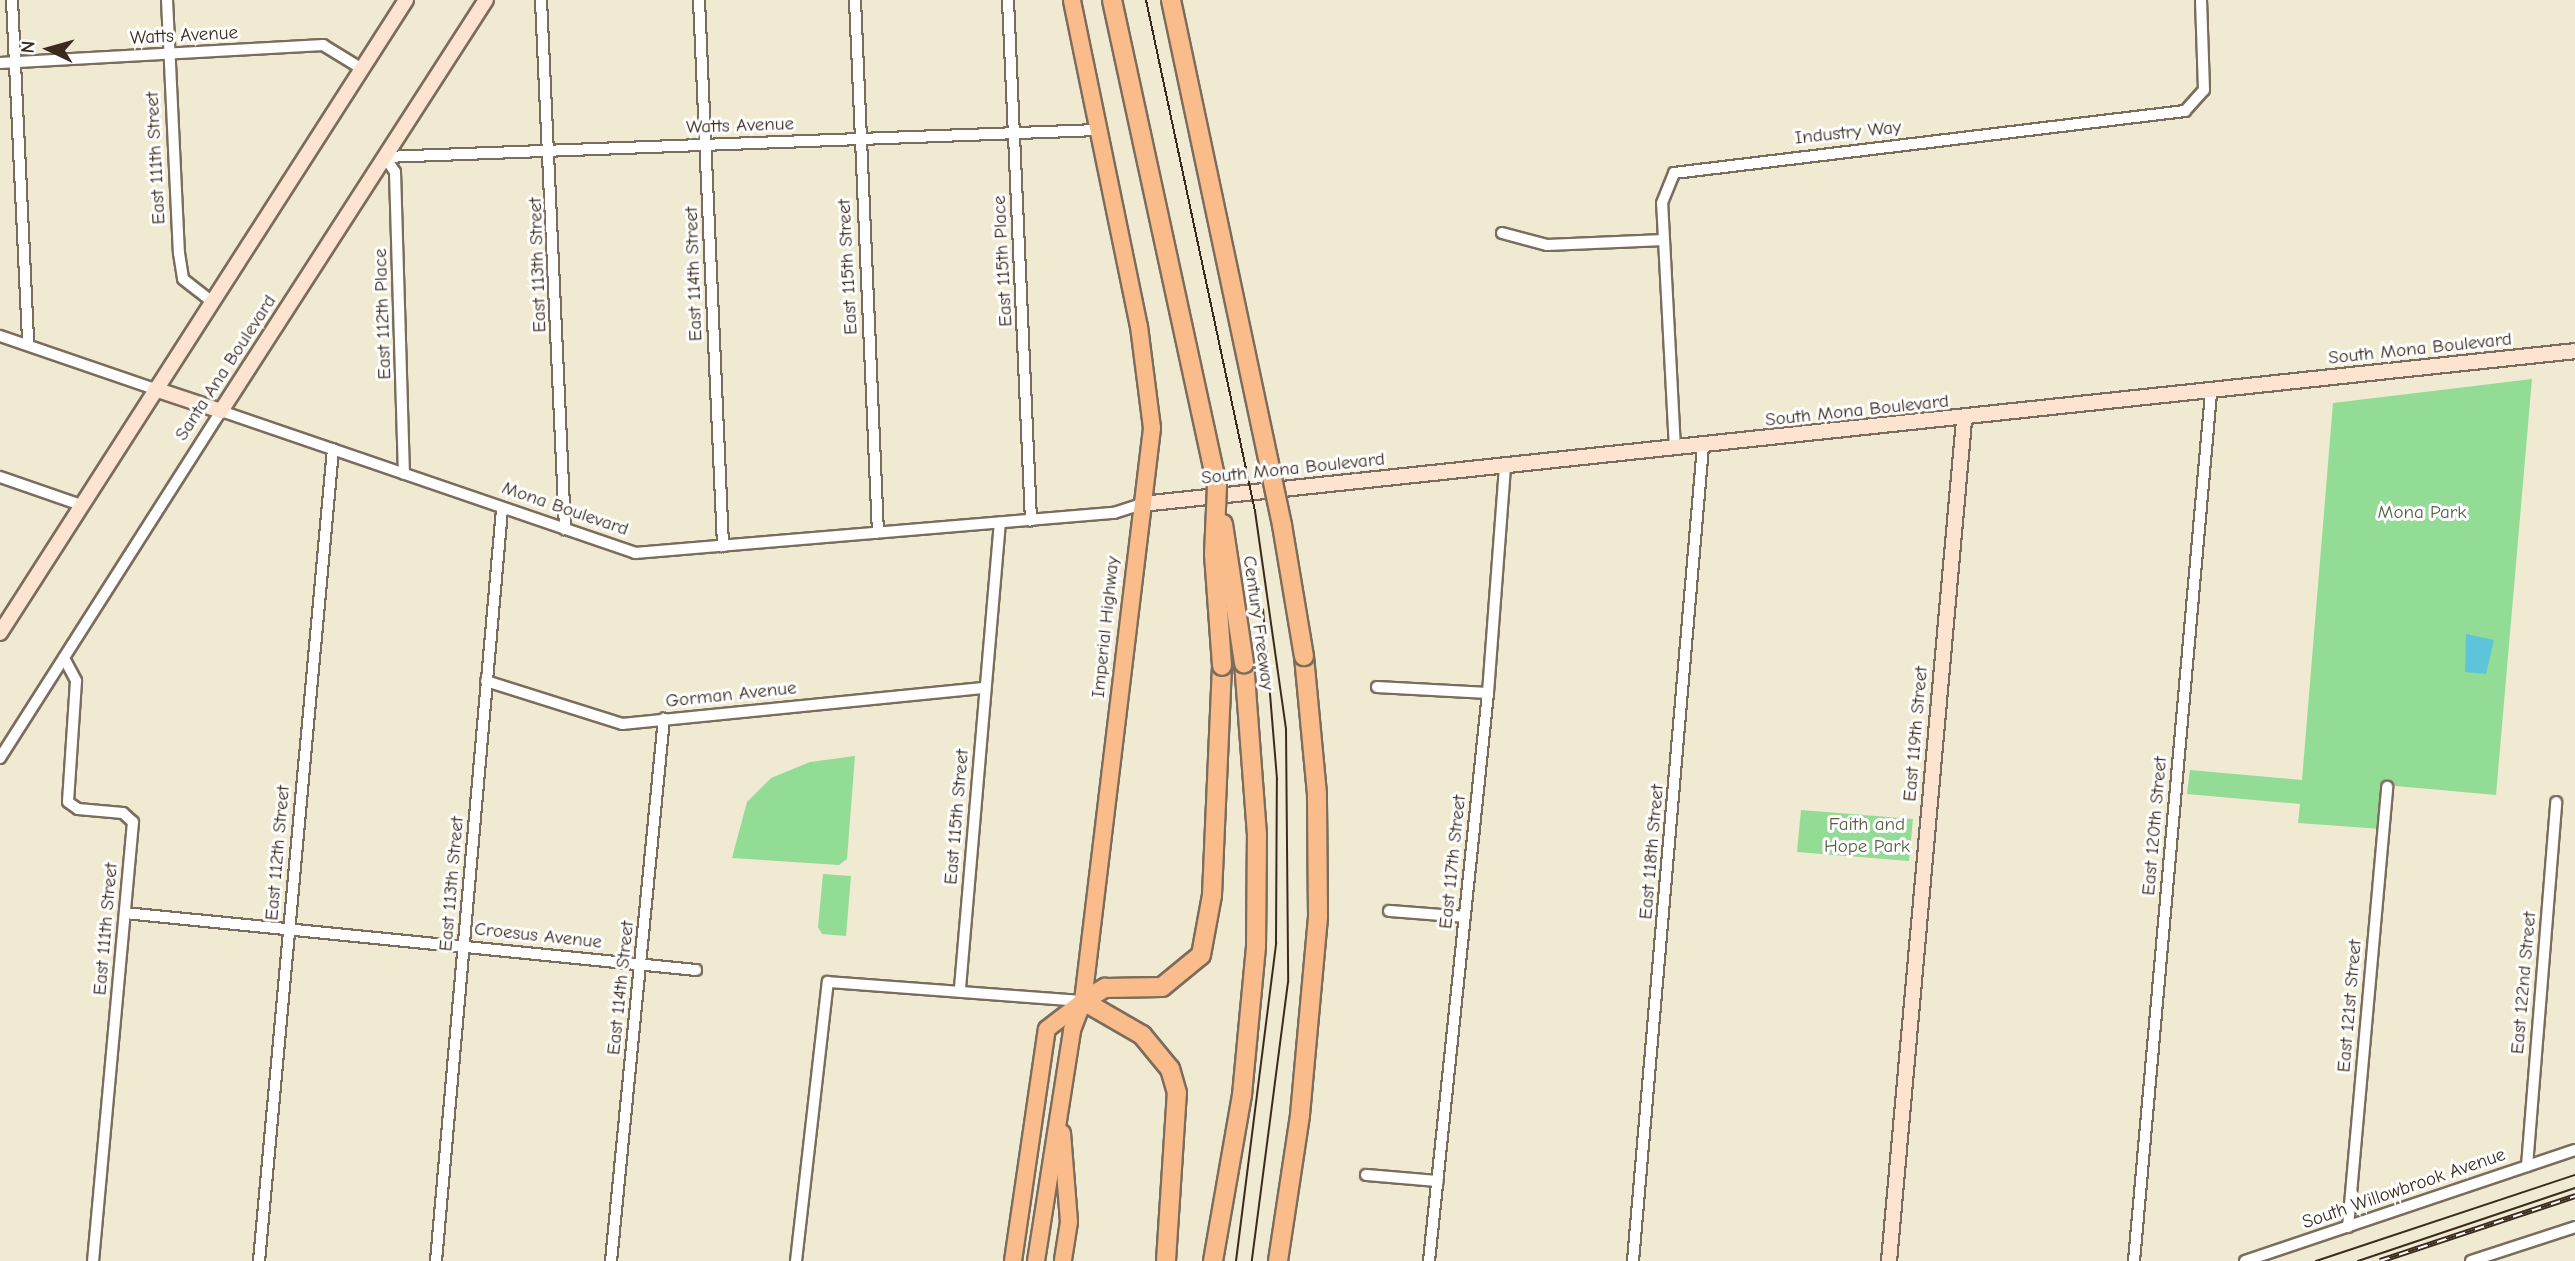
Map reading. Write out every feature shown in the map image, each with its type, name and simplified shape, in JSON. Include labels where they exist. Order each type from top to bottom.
[{"type":"highway","name":"Century Freeway","points":[[1112,0],[1217,485],[1244,663],[1257,835],[1256,946],[1242,1095],[1213,1261]]},
{"type":"highway","name":"Century Freeway","points":[[1171,0],[1280,512],[1304,656],[1317,794],[1318,916],[1300,1115],[1278,1261]]},
{"type":"highway","points":[[1166,1261],[1177,1093],[1170,1069],[1142,1035],[1083,1001],[1105,988],[1162,987],[1201,955],[1213,883],[1222,666],[1214,554],[1217,485]]},
{"type":"main road","name":"Imperial Highway","points":[[1036,1261],[1072,1030],[1083,1001],[1152,399],[1072,0]]},
{"type":"main road","points":[[1013,1261],[1047,1030],[1083,1001]]},
{"type":"main road","points":[[1060,1106],[1069,1222],[1063,1261]]},
{"type":"street","points":[[12,0],[28,345]]},
{"type":"street","name":"East 111th Street","points":[[167,0],[181,266],[183,279],[210,300]]},
{"type":"street","points":[[0,633],[210,300],[406,0]]},
{"type":"street","name":"Santa Ana Boulevard","points":[[0,758],[486,0]]},
{"type":"street","name":"East 113th Street","points":[[541,0],[551,152],[565,529]]},
{"type":"street","name":"East 114th Street","points":[[699,0],[723,546]]},
{"type":"street","name":"East 115th Street","points":[[855,0],[878,533]]},
{"type":"street","name":"East 115th Place","points":[[1008,0],[1031,520]]},
{"type":"street","name":"Industry Way","points":[[1675,449],[1664,240],[1665,186],[1682,170],[2195,107],[2205,79],[2201,0]]},
{"type":"street","name":"Watts Avenue","points":[[0,63],[323,45],[362,69]]},
{"type":"street","name":"Watts Avenue","points":[[385,158],[1097,130]]},
{"type":"street","name":"East 112th Place","points":[[385,158],[395,168],[404,474]]},
{"type":"street","points":[[1502,233],[1547,245],[1664,240]]},
{"type":"street","name":"Mona Boulevard","points":[[0,335],[635,553],[1000,523],[1142,504]]},
{"type":"street","name":"South Mona Boulevard","points":[[1142,504],[2211,393],[2575,351]]},
{"type":"street","name":"East 120th Street","points":[[2134,1261],[2211,393]]},
{"type":"street","name":"East 119th Street","points":[[1889,1261],[1964,419]]},
{"type":"street","name":"East 118th Street","points":[[1633,1261],[1703,446]]},
{"type":"street","name":"East 112th Street","points":[[259,1261],[333,449]]},
{"type":"street","name":"East 117th Street","points":[[1430,1261],[1488,693],[1505,467]]},
{"type":"street","points":[[0,477],[81,505]]},
{"type":"street","name":"East 113th Street","points":[[436,1261],[502,509]]},
{"type":"street","name":"East 115th Street","points":[[960,988],[1000,523]]},
{"type":"street","name":"East 111th Street","points":[[64,658],[76,681],[68,802],[78,809],[130,816],[125,913],[93,1261]]},
{"type":"street","name":"Gorman Avenue","points":[[486,681],[622,724],[985,688]]},
{"type":"street","points":[[1377,687],[1488,693]]},
{"type":"street","name":"East 114th Street","points":[[611,1261],[664,719]]},
{"type":"street","name":"East 121st Street","points":[[2347,1227],[2387,787]]},
{"type":"street","name":"East 122nd Street","points":[[2527,1166],[2556,802]]},
{"type":"street","points":[[1389,911],[1465,917]]},
{"type":"street","name":"Croesus Avenue","points":[[125,913],[696,970]]},
{"type":"street","points":[[796,1261],[828,982],[960,988],[1083,1001]]},
{"type":"street","name":"South Willowbrook Avenue","points":[[2245,1261],[2575,1150]]},
{"type":"street","points":[[1366,1175],[1438,1181]]},
{"type":"street","points":[[2471,1261],[2575,1227]]},
{"type":"green space","name":"Mona Park","points":[[2532,379],[2496,795],[2385,785],[2381,829],[2298,823],[2300,804],[2187,794],[2190,770],[2302,780],[2333,403]]},
{"type":"green space","points":[[855,756],[847,859],[839,865],[732,858],[747,802],[771,778],[810,762]]},
{"type":"green space","name":"Faith and Hope Park","points":[[1801,810],[1913,819],[1909,861],[1797,852]]},
{"type":"green space","points":[[823,874],[851,876],[846,936],[822,934],[818,927]]},
{"type":"water","points":[[2466,634],[2494,640],[2486,674],[2465,672]]},
{"type":"tram line","points":[[1146,0],[1255,511],[1286,729],[1288,982],[1252,1261]]},
{"type":"tram line","points":[[1236,1261],[1276,943],[1277,779],[1263,610]]},
{"type":"tram line","points":[[2316,1261],[2575,1175]]},
{"type":"tram line","points":[[2358,1261],[2575,1188]]},
{"type":"railway","points":[[2380,1261],[2575,1196]]}]
